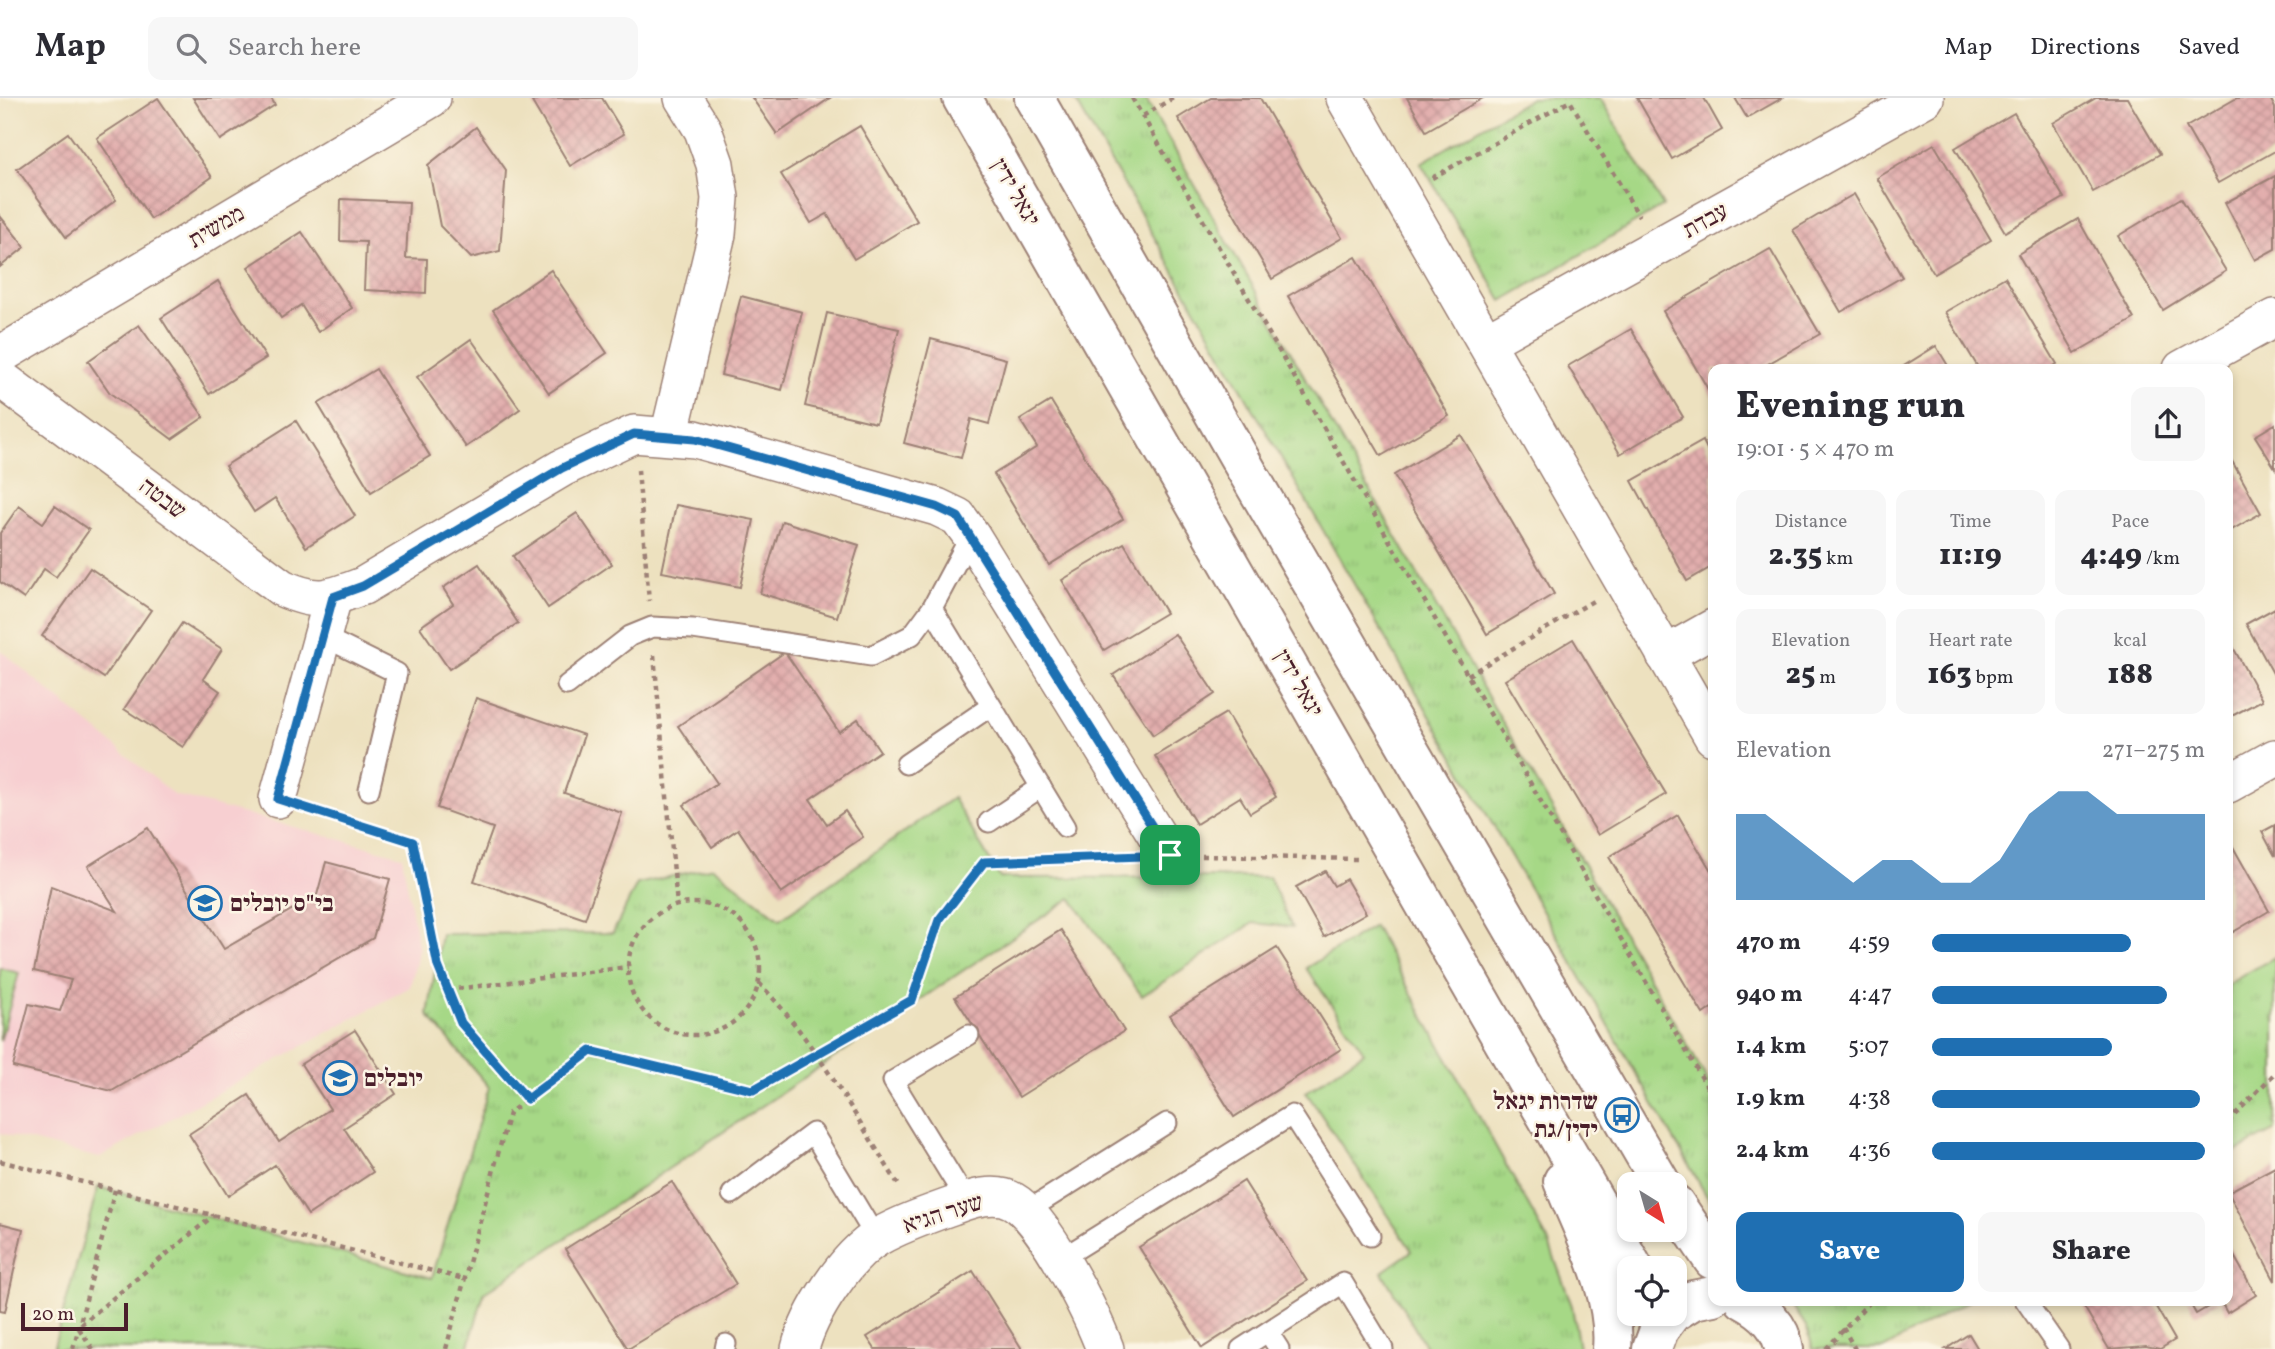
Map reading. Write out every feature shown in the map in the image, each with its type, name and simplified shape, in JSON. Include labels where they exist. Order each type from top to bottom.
[{"type":"main road","name":"יגאל ידין","points":[[962,98],[1627,1256]]},
{"type":"main road","points":[[1034,98],[1248,473],[1654,1172]]},
{"type":"main road","points":[[1522,1071],[1601,1279],[1614,1331],[1612,1349]]},
{"type":"main road","points":[[1687,1222],[1708,1253]]},
{"type":"main road","points":[[1687,1305],[1693,1300],[1708,1297]]},
{"type":"main road","points":[[1754,1306],[1774,1323],[1784,1349]]},
{"type":"street","name":"ממשית","points":[[0,355],[432,98]]},
{"type":"street","points":[[683,98],[707,141],[715,164],[720,198],[717,234],[652,435],[695,439],[937,507],[958,517],[1170,855]]},
{"type":"street","points":[[1345,98],[1708,728]]},
{"type":"street","name":"עבדת","points":[[1486,342],[1925,98]]},
{"type":"street","points":[[2191,364],[2275,318]]},
{"type":"street","name":"שבטה","points":[[0,377],[282,588],[308,599],[333,597],[363,586],[562,468],[652,435]]},
{"type":"street","points":[[278,799],[333,597]]},
{"type":"street","points":[[1665,654],[1708,631]]},
{"type":"street","points":[[2233,781],[2275,758]]},
{"type":"street","name":"שער הגיא","points":[[800,1349],[825,1295],[845,1267],[876,1238],[966,1200],[988,1196],[1011,1199],[1027,1211]]},
{"type":"street","points":[[1027,1211],[1097,1327],[1105,1349]]},
{"type":"lane","points":[[567,685],[630,636],[652,627],[693,629],[871,656],[912,635],[932,608],[971,535]]},
{"type":"lane","points":[[932,608],[1065,827]]},
{"type":"lane","points":[[322,636],[397,673],[369,790]]},
{"type":"lane","points":[[906,764],[991,706]]},
{"type":"lane","points":[[989,822],[1041,787]]},
{"type":"lane","points":[[966,1200],[893,1081],[969,1035]]},
{"type":"lane","points":[[1059,1260],[1292,1115],[1370,1236]]},
{"type":"lane","points":[[1027,1211],[1167,1122]]},
{"type":"lane","points":[[732,1194],[813,1133],[876,1238]]},
{"type":"lane","points":[[1241,1349],[1343,1283],[1383,1349]]},
{"type":"lane","points":[[2029,1306],[2059,1349]]},
{"type":"lane","points":[[1268,1332],[1279,1349]]},
{"type":"path","points":[[1132,98],[1708,1088]]},
{"type":"path","points":[[1143,116],[1173,98]]},
{"type":"path","points":[[1402,195],[1570,101],[1657,247]]},
{"type":"path","points":[[652,435],[652,627],[677,905]]},
{"type":"path","points":[[1468,675],[1624,583]]},
{"type":"path","points":[[278,799],[413,842],[438,966],[461,1023],[527,1099]]},
{"type":"path","points":[[446,1349],[509,1113],[591,1051],[753,1090],[912,1000],[939,920],[984,862],[1170,855],[1401,860]]},
{"type":"path","points":[[699,903],[721,908],[740,921],[753,939],[760,961],[759,983],[751,1003],[737,1019],[718,1030],[697,1035],[675,1032],[655,1023],[635,998],[628,967],[632,946],[642,928],[657,914],[677,905],[699,903]]},
{"type":"path","points":[[448,990],[628,967]]},
{"type":"path","points":[[759,983],[779,1003],[816,1055],[919,1218]]},
{"type":"path","points":[[2233,1117],[2275,1073]]},
{"type":"path","points":[[0,1161],[464,1279]]},
{"type":"path","points":[[73,1349],[115,1191]]},
{"type":"path","points":[[78,1327],[214,1215]]},
{"type":"path","points":[[1826,1349],[1865,1306]]},
{"type":"path","points":[[78,1327],[93,1349]]},
{"type":"path","points":[[1843,1328],[1855,1349]]},
{"type":"shaded area","name":"בי\"ס יובלים","points":[[0,650],[174,795],[402,856],[419,950],[410,987],[99,1158],[0,1133]]},
{"type":"green space","points":[[1074,98],[1145,98],[1708,1081],[1708,1198]]},
{"type":"green space","points":[[1531,98],[1600,98],[1663,206],[1502,301],[1421,163]]},
{"type":"green space","points":[[953,798],[1000,878],[1269,877],[1292,927],[1253,923],[1142,996],[1071,898],[484,1293],[468,1349],[53,1349],[98,1187],[432,1278],[489,1087],[428,1015],[441,934],[613,933],[637,884],[713,867],[780,919]]},
{"type":"green space","points":[[1374,926],[1548,1241],[1572,1306],[1579,1349],[1427,1349],[1382,1272],[1412,1251],[1306,1092],[1364,1052],[1306,968]]},
{"type":"green space","points":[[2275,957],[2275,1130],[2233,1153],[2233,981]]},
{"type":"green space","points":[[0,968],[19,973],[0,1041]]},
{"type":"green space","points":[[1793,1306],[1959,1306],[1883,1349],[1813,1349],[1807,1328]]},
{"type":"building","points":[[158,98],[212,177],[151,219],[97,138]]},
{"type":"building","points":[[193,98],[271,98],[275,105],[220,140]]},
{"type":"building","points":[[540,98],[602,98],[624,134],[570,166],[532,102]]},
{"type":"building","points":[[752,98],[830,98],[777,134]]},
{"type":"building","points":[[1211,98],[1260,98],[1342,238],[1272,279],[1178,118]]},
{"type":"building","points":[[1407,98],[1483,98],[1426,131]]},
{"type":"building","points":[[1637,98],[1704,98],[1722,130],[1672,159]]},
{"type":"building","points":[[1735,98],[1782,98],[1747,118]]},
{"type":"building","points":[[2096,98],[2127,98],[2160,154],[2093,192],[2053,123]]},
{"type":"building","points":[[2237,98],[2270,98],[2275,108],[2275,151],[2218,183],[2186,127]]},
{"type":"building","points":[[2014,113],[2064,198],[2005,232],[1955,148]]},
{"type":"building","points":[[860,126],[917,221],[854,259],[827,214],[811,223],[781,174]]},
{"type":"building","points":[[476,127],[506,170],[500,251],[471,258],[440,226],[428,165]]},
{"type":"building","points":[[68,133],[116,200],[66,237],[17,169]]},
{"type":"building","points":[[1934,144],[1991,240],[1934,274],[1877,178]]},
{"type":"building","points":[[2275,176],[2275,249],[2255,260],[2225,203]]},
{"type":"building","points":[[1854,194],[1902,277],[1841,312],[1793,230]]},
{"type":"building","points":[[2181,198],[2226,271],[2163,310],[2118,236]]},
{"type":"building","points":[[341,199],[409,202],[406,258],[427,259],[426,293],[364,290],[366,242],[340,241]]},
{"type":"building","points":[[0,216],[25,247],[0,267]]},
{"type":"building","points":[[2078,219],[2134,319],[2075,353],[2018,254]]},
{"type":"building","points":[[302,232],[352,308],[318,332],[301,305],[281,318],[248,267]]},
{"type":"building","points":[[1770,249],[1820,334],[1768,364],[1708,364],[1708,389],[1663,311]]},
{"type":"building","points":[[1356,257],[1449,416],[1381,456],[1288,296]]},
{"type":"building","points":[[551,270],[607,353],[549,393],[493,310]]},
{"type":"building","points":[[2005,277],[2057,364],[1976,364],[1945,312]]},
{"type":"building","points":[[218,281],[266,358],[209,394],[161,318]]},
{"type":"building","points":[[741,296],[802,312],[782,390],[721,375]]},
{"type":"building","points":[[827,313],[899,329],[876,423],[805,406]]},
{"type":"building","points":[[139,325],[204,417],[172,439],[110,393],[88,361]]},
{"type":"building","points":[[1631,329],[1683,417],[1620,454],[1568,366]]},
{"type":"building","points":[[471,339],[520,409],[466,447],[417,377]]},
{"type":"building","points":[[931,339],[1006,359],[989,424],[971,419],[961,458],[904,443]]},
{"type":"building","points":[[1936,346],[1947,364],[1907,364]]},
{"type":"building","points":[[376,369],[430,456],[371,492],[318,404]]},
{"type":"building","points":[[1051,401],[1123,519],[1049,565],[994,474],[1037,447],[1020,420]]},
{"type":"building","points":[[296,421],[355,516],[306,547],[275,498],[254,512],[225,466]]},
{"type":"building","points":[[2275,424],[2275,468],[2255,436]]},
{"type":"building","points":[[1461,435],[1554,594],[1487,634],[1394,475]]},
{"type":"building","points":[[1703,441],[1708,451],[1708,569],[1687,581],[1632,481]]},
{"type":"building","points":[[2233,463],[2261,513],[2233,529]]},
{"type":"building","points":[[676,505],[754,520],[740,587],[662,572]]},
{"type":"building","points":[[19,506],[43,523],[55,506],[89,530],[56,577],[44,569],[24,599],[0,582],[0,533]]},
{"type":"building","points":[[577,513],[612,564],[548,608],[513,556]]},
{"type":"building","points":[[782,521],[859,545],[837,617],[760,593]]},
{"type":"building","points":[[1124,543],[1166,613],[1104,650],[1062,580]]},
{"type":"building","points":[[479,564],[518,623],[449,669],[420,627],[453,604],[443,588]]},
{"type":"building","points":[[90,568],[151,610],[104,678],[42,636]]},
{"type":"building","points":[[2275,608],[2275,677],[2246,624]]},
{"type":"building","points":[[182,623],[222,649],[203,679],[220,691],[183,747],[124,709]]},
{"type":"building","points":[[1175,634],[1215,694],[1153,735],[1113,675]]},
{"type":"building","points":[[1573,639],[1666,794],[1598,835],[1505,680]]},
{"type":"building","points":[[2233,647],[2262,700],[2233,715]]},
{"type":"building","points":[[785,652],[839,732],[858,719],[880,751],[810,799],[827,824],[845,811],[863,837],[781,893],[738,829],[712,847],[684,805],[717,783],[678,726]]},
{"type":"building","points":[[476,698],[584,735],[564,793],[622,813],[585,919],[474,881],[493,828],[437,808]]},
{"type":"building","points":[[1226,713],[1276,797],[1250,813],[1240,797],[1196,824],[1155,756]]},
{"type":"building","points":[[1678,815],[1708,866],[1708,1010],[1703,1014],[1609,857]]},
{"type":"building","points":[[2275,825],[2275,856],[2262,832]]},
{"type":"building","points":[[148,828],[224,949],[317,895],[326,862],[390,879],[373,938],[112,1091],[13,1067],[29,1004],[60,1011],[71,980],[34,971],[51,886],[117,911],[88,866]]},
{"type":"building","points":[[2233,847],[2269,911],[2233,932]]},
{"type":"building","points":[[1325,871],[1334,886],[1346,879],[1366,913],[1324,937],[1296,887]]},
{"type":"building","points":[[1061,930],[1124,1031],[1019,1097],[955,997]]},
{"type":"building","points":[[1277,948],[1341,1049],[1234,1117],[1170,1015]]},
{"type":"building","points":[[355,1030],[396,1094],[344,1128],[373,1172],[308,1215],[275,1165],[228,1196],[189,1134],[249,1095],[279,1142],[330,1109],[301,1064]]},
{"type":"building","points":[[2275,1167],[2275,1281],[2233,1201],[2233,1189]]},
{"type":"building","points":[[1244,1181],[1307,1281],[1202,1348],[1139,1247]]},
{"type":"building","points":[[672,1182],[736,1284],[628,1349],[565,1249]]},
{"type":"building","points":[[0,1223],[23,1229],[5,1312],[0,1311]]},
{"type":"building","points":[[2233,1254],[2256,1295],[2227,1313],[2223,1306],[2233,1306]]},
{"type":"building","points":[[973,1271],[1022,1349],[875,1349],[867,1337]]},
{"type":"building","points":[[2084,1306],[2155,1306],[2175,1340],[2160,1349],[2146,1346],[2109,1349]]},
{"type":"building","points":[[2191,1306],[2210,1306],[2196,1314]]},
{"type":"building","points":[[1969,1334],[1978,1349],[1946,1349]]},
{"type":"place","name":"בי\"ס יובלים","points":[[205,903]]},
{"type":"place","name":"יובלים","points":[[340,1078]]},
{"type":"place","name":"שדרות יגאל ידין/גת","points":[[1622,1115]]},
{"type":"route","points":[[634,434],[669,436],[695,439],[937,507],[958,517],[1170,855],[984,862],[939,920],[912,1000],[753,1090],[591,1051],[527,1099],[461,1023],[438,966],[413,842],[278,799],[333,597],[363,586],[562,468],[634,434]]}]
